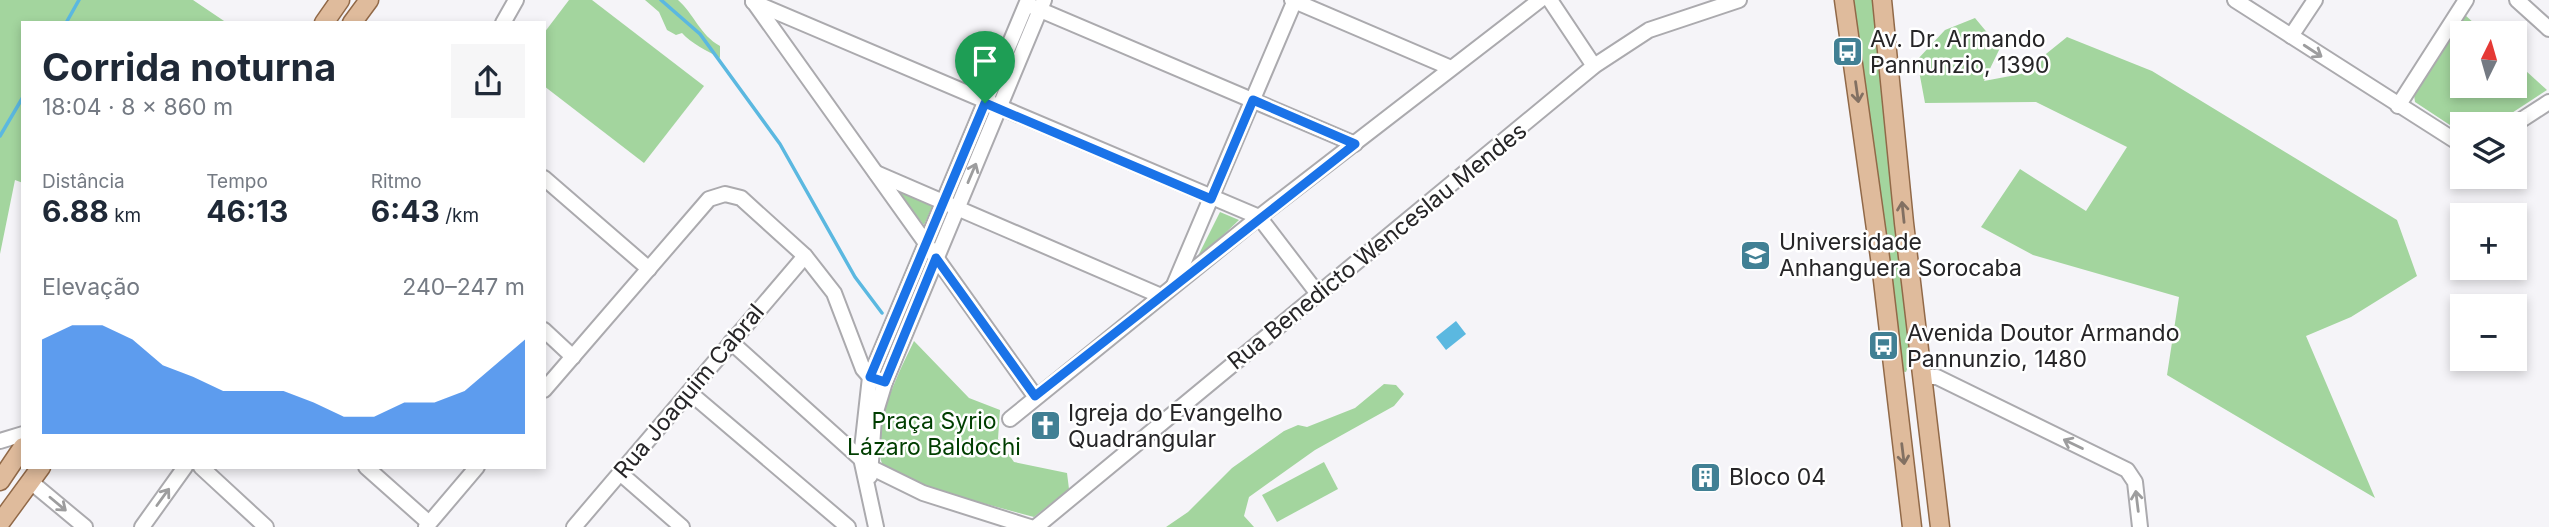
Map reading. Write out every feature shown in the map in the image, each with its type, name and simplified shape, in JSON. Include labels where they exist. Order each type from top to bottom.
[{"type":"main road","points":[[325,21],[340,0]]},
{"type":"main road","points":[[353,21],[369,0]]},
{"type":"main road","points":[[1843,0],[1882,272],[1912,527]]},
{"type":"main road","points":[[1882,0],[1940,527]]},
{"type":"main road","points":[[1895,386],[1922,377]]},
{"type":"main road","points":[[0,481],[21,450]]},
{"type":"main road","points":[[0,523],[28,469]]},
{"type":"street","points":[[504,21],[516,0]]},
{"type":"street","points":[[1173,287],[1294,0],[1451,68]]},
{"type":"street","points":[[1010,419],[1035,396],[1259,217],[1540,0]]},
{"type":"street","points":[[1549,0],[1594,66]]},
{"type":"street","name":"Rua Benedicto Wenceslau Mendes","points":[[1036,527],[1594,66],[1649,30],[1739,0]]},
{"type":"street","points":[[2235,0],[2450,138]]},
{"type":"street","points":[[2291,37],[2315,0]]},
{"type":"street","points":[[2398,106],[2466,0]]},
{"type":"street","points":[[2517,0],[2549,29]]},
{"type":"street","points":[[753,1],[778,5],[992,106],[1259,217],[1318,294]]},
{"type":"street","points":[[753,1],[1035,396]]},
{"type":"street","points":[[992,106],[1024,1],[1042,5],[1355,144]]},
{"type":"street","points":[[769,26],[778,5]]},
{"type":"street","points":[[866,462],[874,418],[885,382],[936,258],[951,205],[992,106],[1042,5]]},
{"type":"street","points":[[2527,116],[2549,102]]},
{"type":"street","points":[[874,172],[1161,296]]},
{"type":"street","points":[[546,180],[649,269]]},
{"type":"street","points":[[546,388],[709,199],[725,194],[741,198],[805,256],[834,293],[863,369],[870,377],[885,382]]},
{"type":"street","points":[[876,527],[866,462],[870,377],[926,244],[951,205]]},
{"type":"street","name":"Rua Joaquim Cabral","points":[[574,527],[805,256]]},
{"type":"street","points":[[546,332],[573,357]]},
{"type":"street","points":[[731,342],[866,462],[923,493],[1030,527]]},
{"type":"street","points":[[1922,377],[1937,377],[2127,470],[2135,482],[2140,527]]},
{"type":"street","points":[[689,392],[848,527]]},
{"type":"street","points":[[0,441],[21,435]]},
{"type":"street","points":[[28,469],[85,527]]},
{"type":"street","points":[[142,527],[184,469]]},
{"type":"street","points":[[203,469],[266,527]]},
{"type":"street","points":[[368,469],[427,525],[475,469]]},
{"type":"street","points":[[620,473],[682,527]]},
{"type":"green space","points":[[0,0],[193,0],[224,21],[21,21],[21,182],[15,180],[0,254]]},
{"type":"green space","points":[[569,0],[592,0],[704,86],[644,163],[546,88],[546,30]]},
{"type":"green space","points":[[645,0],[678,0],[707,36],[720,46],[720,58],[682,33],[676,35],[667,30],[659,12]]},
{"type":"green space","points":[[1853,0],[1872,0],[1911,358],[1906,372],[1900,371]]},
{"type":"green space","points":[[2465,15],[2472,21],[2461,21]]},
{"type":"green space","points":[[1975,18],[2000,48],[1984,81],[2021,74],[2067,37],[2152,71],[2397,220],[2417,276],[2351,317],[2306,336],[2375,498],[2167,375],[2179,297],[2033,255],[1981,227],[2020,169],[2086,211],[2127,147],[2036,102],[1925,103],[1917,60],[1945,30]]},
{"type":"green space","points":[[2450,39],[2450,98],[2527,98],[2527,72],[2547,90],[2513,112],[2450,112],[2450,125],[2415,102],[2414,95]]},
{"type":"green space","points":[[896,190],[933,205],[924,225]]},
{"type":"green space","points":[[1220,212],[1239,220],[1195,262]]},
{"type":"green space","name":"Praça Syrio Lázaro Baldochi","points":[[914,341],[969,398],[1000,410],[998,439],[1014,462],[1067,473],[1069,489],[1034,517],[930,489],[883,466],[879,452],[882,420],[887,402]]},
{"type":"green space","points":[[1384,384],[1396,385],[1404,394],[1394,406],[1315,450],[1249,497],[1244,516],[1254,527],[1166,527],[1188,512],[1232,468],[1284,431],[1298,425],[1307,427],[1355,408]]},
{"type":"green space","points":[[1324,462],[1338,489],[1277,522],[1262,495]]},
{"type":"water","points":[[1456,321],[1466,334],[1446,350],[1436,337]]},
{"type":"waterway","points":[[67,21],[79,0]]},
{"type":"waterway","points":[[661,0],[700,34],[780,144],[855,277],[882,313]]},
{"type":"waterway","points":[[0,136],[21,100]]},
{"type":"place","name":"Av. Dr. Armando Pannunzio, 1390","points":[[1847,52]]},
{"type":"place","name":"Universidade Anhanguera Sorocaba","points":[[1756,255]]},
{"type":"place","name":"Avenida Doutor Armando Pannunzio, 1480","points":[[1884,346]]},
{"type":"place","name":"Igreja do Evangelho Quadrangular","points":[[1045,426]]},
{"type":"place","name":"Bloco 04","points":[[1706,477]]},
{"type":"route","points":[[1253,100],[1355,144],[1035,396],[936,258],[885,382],[870,377],[985,103],[1211,199],[1253,100]]}]
